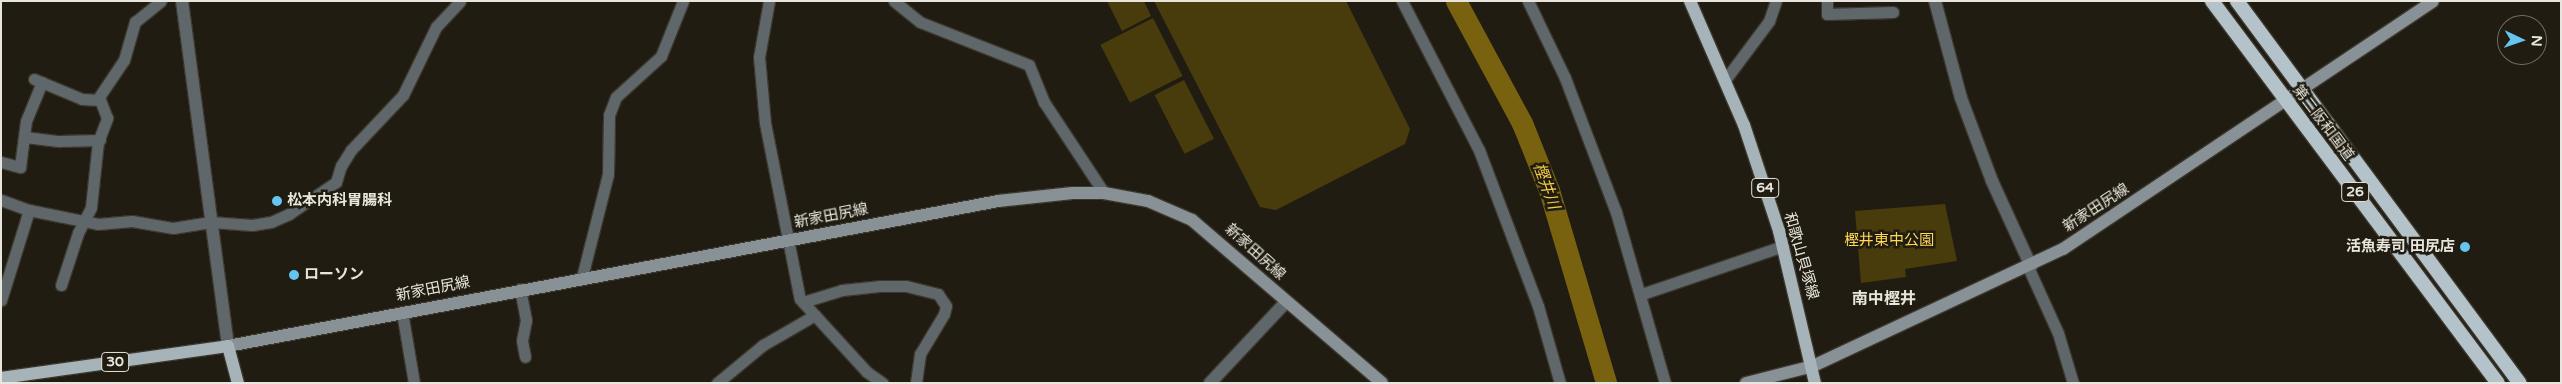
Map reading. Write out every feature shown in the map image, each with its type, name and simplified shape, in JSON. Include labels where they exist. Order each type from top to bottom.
[{"type":"highway","name":"第二阪和国道","points":[[2212,1],[2498,383]]},
{"type":"highway","name":"第二阪和国道","points":[[2237,1],[2520,383]]},
{"type":"main road","name":"和歌山貝塚線","points":[[1690,1],[1744,125],[1783,246],[1813,366],[1815,383]]},
{"type":"main road","name":"新家田尻線","points":[[1746,383],[1813,366],[2063,249],[2287,102],[2434,1]]},
{"type":"main road","name":"新家田尻線","points":[[228,346],[582,277],[998,201],[1073,193],[1104,193],[1148,201],[1192,220],[1382,383]]},
{"type":"main road","name":"30","points":[[1,378],[228,346]]},
{"type":"main road","points":[[228,346],[238,383]]},
{"type":"street","points":[[100,100],[124,60],[135,22],[161,1]]},
{"type":"street","points":[[182,1],[228,346]]},
{"type":"street","points":[[1,200],[29,210],[85,223],[132,221],[173,228],[211,222],[252,225],[271,222],[289,214],[336,182],[341,166],[351,150],[403,95],[436,27],[460,1]]},
{"type":"street","points":[[582,277],[608,174],[609,115],[626,85],[661,56],[683,1]]},
{"type":"street","points":[[769,1],[759,57],[765,123],[786,241],[803,302],[867,372],[883,383]]},
{"type":"street","points":[[894,1],[920,22],[1029,65],[1044,102],[1104,193]]},
{"type":"street","points":[[1402,1],[1479,150],[1538,306],[1560,383]]},
{"type":"street","points":[[1528,1],[1585,128],[1616,212],[1642,294],[1665,383]]},
{"type":"street","points":[[1725,80],[1769,21],[1776,1]]},
{"type":"street","points":[[1827,1],[1827,14],[1893,12]]},
{"type":"street","points":[[1935,1],[1961,98],[1992,181],[2058,333],[2073,383]]},
{"type":"street","points":[[1,162],[20,167],[26,122],[38,80],[82,99],[100,100]]},
{"type":"street","points":[[61,285],[78,233],[85,223],[91,208],[100,140],[107,118],[100,100]]},
{"type":"street","points":[[25,137],[59,141],[100,140]]},
{"type":"street","points":[[1,300],[29,210]]},
{"type":"street","points":[[1642,294],[1783,246]]},
{"type":"street","points":[[803,302],[842,290],[879,286],[906,286],[938,294],[946,306],[944,314],[920,354],[916,383]]},
{"type":"street","points":[[520,289],[526,320],[522,341],[525,358]]},
{"type":"street","points":[[1210,383],[1286,302]]},
{"type":"street","points":[[402,312],[414,383]]},
{"type":"street","points":[[717,383],[763,345],[815,314]]},
{"type":"green space","points":[[1107,1],[1144,1],[1151,16],[1122,31]]},
{"type":"green space","points":[[1154,1],[1346,1],[1410,129],[1405,144],[1276,210],[1260,207]]},
{"type":"green space","points":[[1153,18],[1183,76],[1130,103],[1100,45]]},
{"type":"green space","points":[[1184,80],[1214,139],[1185,154],[1155,95]]},
{"type":"green space","name":"樫井東中公園","points":[[1945,204],[1957,261],[1905,269],[1906,277],[1861,283],[1855,211]]},
{"type":"waterway","name":"樫井川","points":[[1456,1],[1522,123],[1549,190],[1606,383]]},
{"type":"place","name":"松本内科胃腸科","points":[[277,201]]},
{"type":"place","name":"活魚寿司 田尻店","points":[[2465,247]]},
{"type":"place","name":"ローソン","points":[[294,275]]},
{"type":"district","name":"南中樫井","points":[[1884,299]]}]
